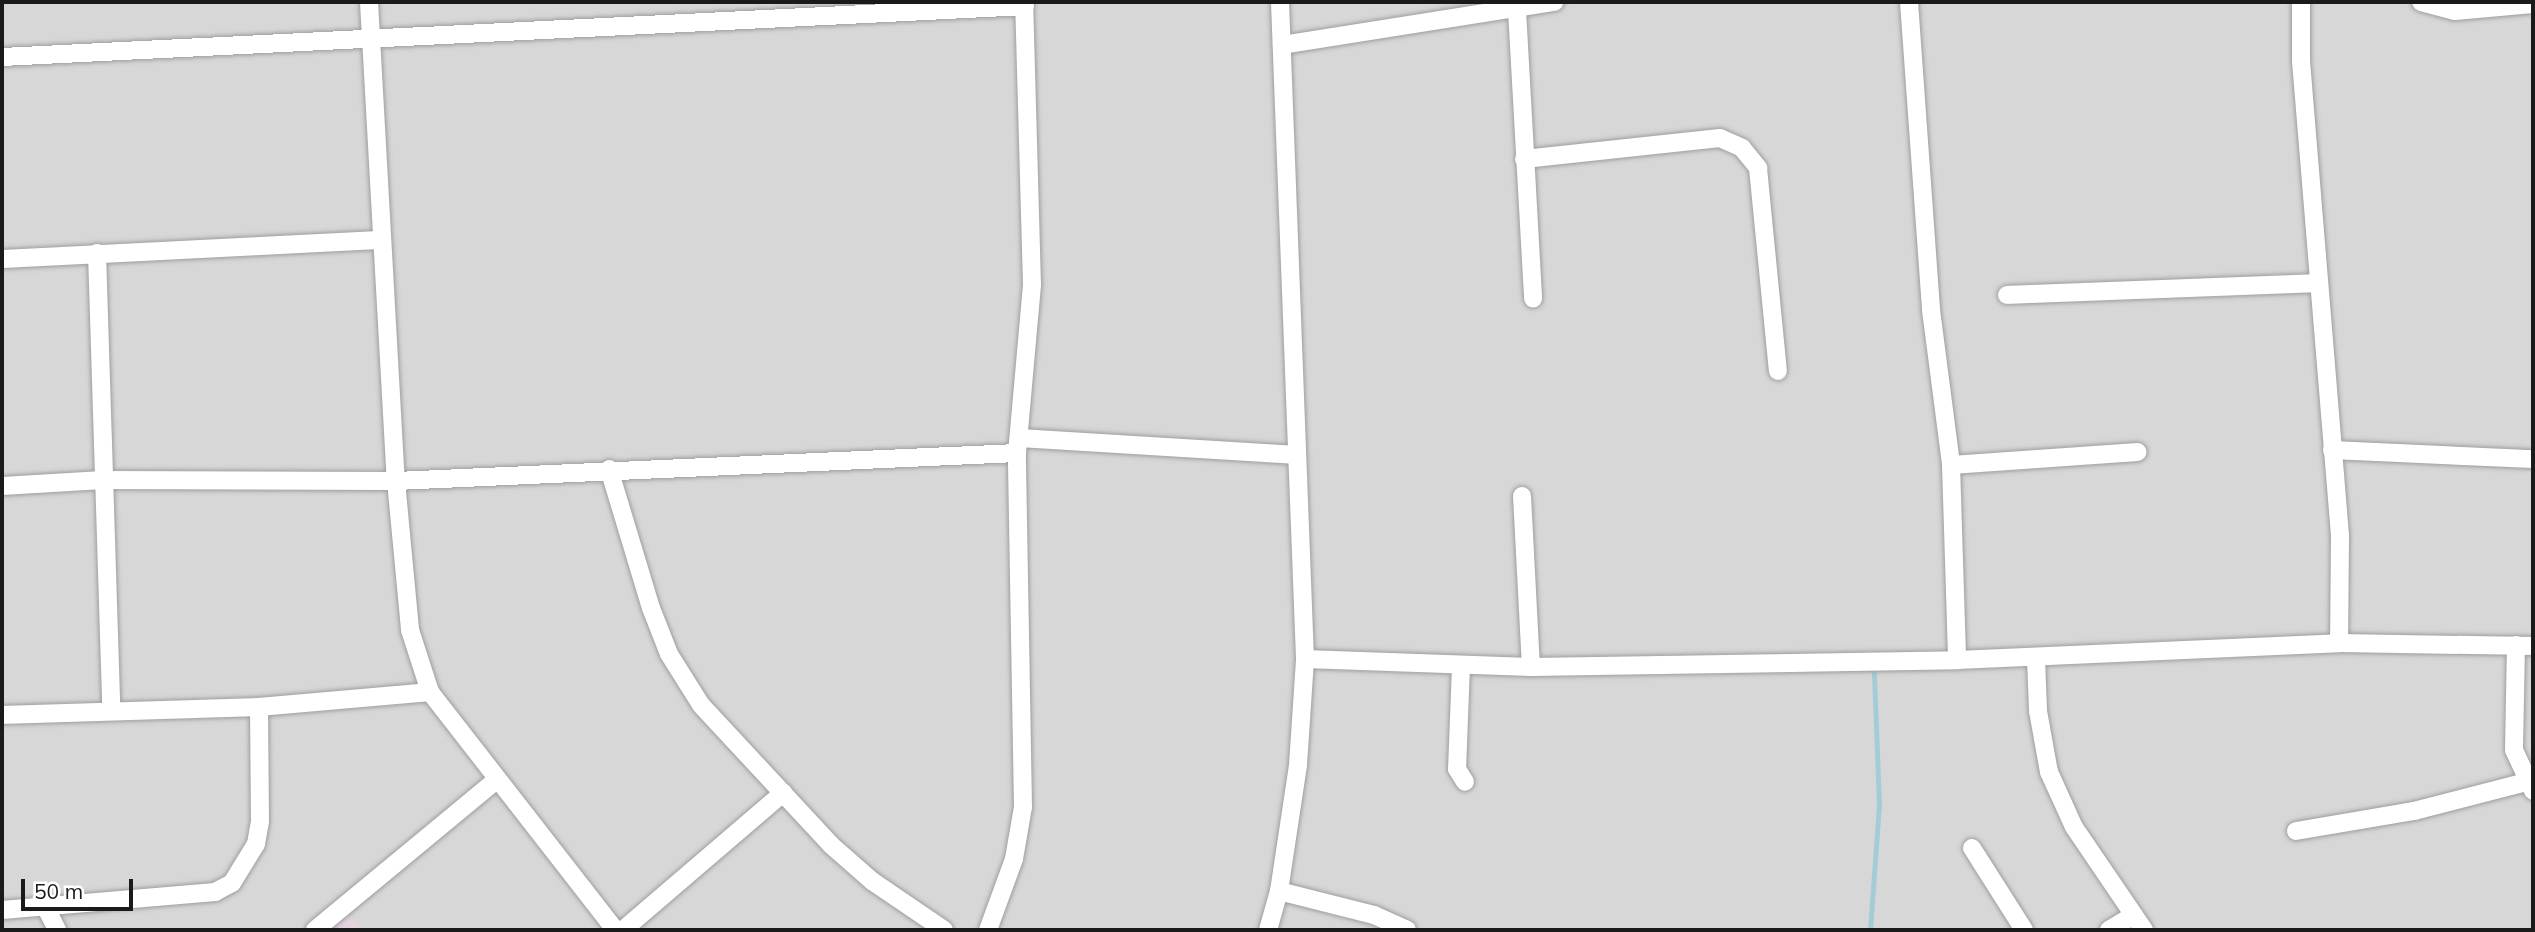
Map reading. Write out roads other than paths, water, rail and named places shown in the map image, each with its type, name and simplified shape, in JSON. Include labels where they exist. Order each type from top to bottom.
[{"type":"street","points":[[369,2],[380,240],[396,481],[410,630],[430,692],[615,930]]},
{"type":"street","points":[[1268,930],[1279,891],[1298,765],[1305,659],[1280,2]]},
{"type":"street","points":[[1282,45],[1555,2]]},
{"type":"street","points":[[1909,2],[1931,310],[1951,465],[1957,660]]},
{"type":"street","points":[[2301,2],[2301,61],[2340,536],[2339,643]]},
{"type":"street","points":[[2421,2],[2455,11],[2533,4]]},
{"type":"street","points":[[2,57],[1024,4],[1032,285],[1018,445],[1023,807],[1014,859],[988,930]]},
{"type":"street","points":[[1517,10],[1533,299]]},
{"type":"street","points":[[1524,159],[1720,138],[1742,148],[1758,168],[1778,371]]},
{"type":"street","points":[[2,259],[380,240]]},
{"type":"street","points":[[97,253],[111,711]]},
{"type":"street","points":[[2007,295],[2318,283]]},
{"type":"street","points":[[2,486],[103,480],[396,481],[1018,445],[1296,455]]},
{"type":"street","points":[[2332,450],[2533,459]]},
{"type":"street","points":[[1951,465],[2138,452]]},
{"type":"street","points":[[609,469],[639,572],[670,654],[701,705],[783,793],[872,881],[944,930]]},
{"type":"street","points":[[1522,496],[1531,667]]},
{"type":"street","points":[[1305,659],[1531,667],[2036,658],[2339,643],[2525,645],[2514,750],[2530,786],[2414,811],[2296,831]]},
{"type":"street","points":[[2036,658],[2038,711],[2049,772],[2074,827],[2139,923],[2109,930]]},
{"type":"street","points":[[1461,666],[1457,769],[1465,782]]},
{"type":"street","points":[[2,715],[259,707],[430,692]]},
{"type":"street","points":[[2,910],[215,892],[232,883],[247,863],[260,821],[259,707]]},
{"type":"street","points":[[315,930],[496,780]]},
{"type":"street","points":[[622,930],[783,793]]},
{"type":"street","points":[[1972,848],[2024,930]]},
{"type":"street","points":[[1279,891],[1374,915],[1407,930]]},
{"type":"street","points":[[46,908],[57,930]]},
{"type":"waterway","points":[[1870,930],[1879,805],[1874,674]]}]
